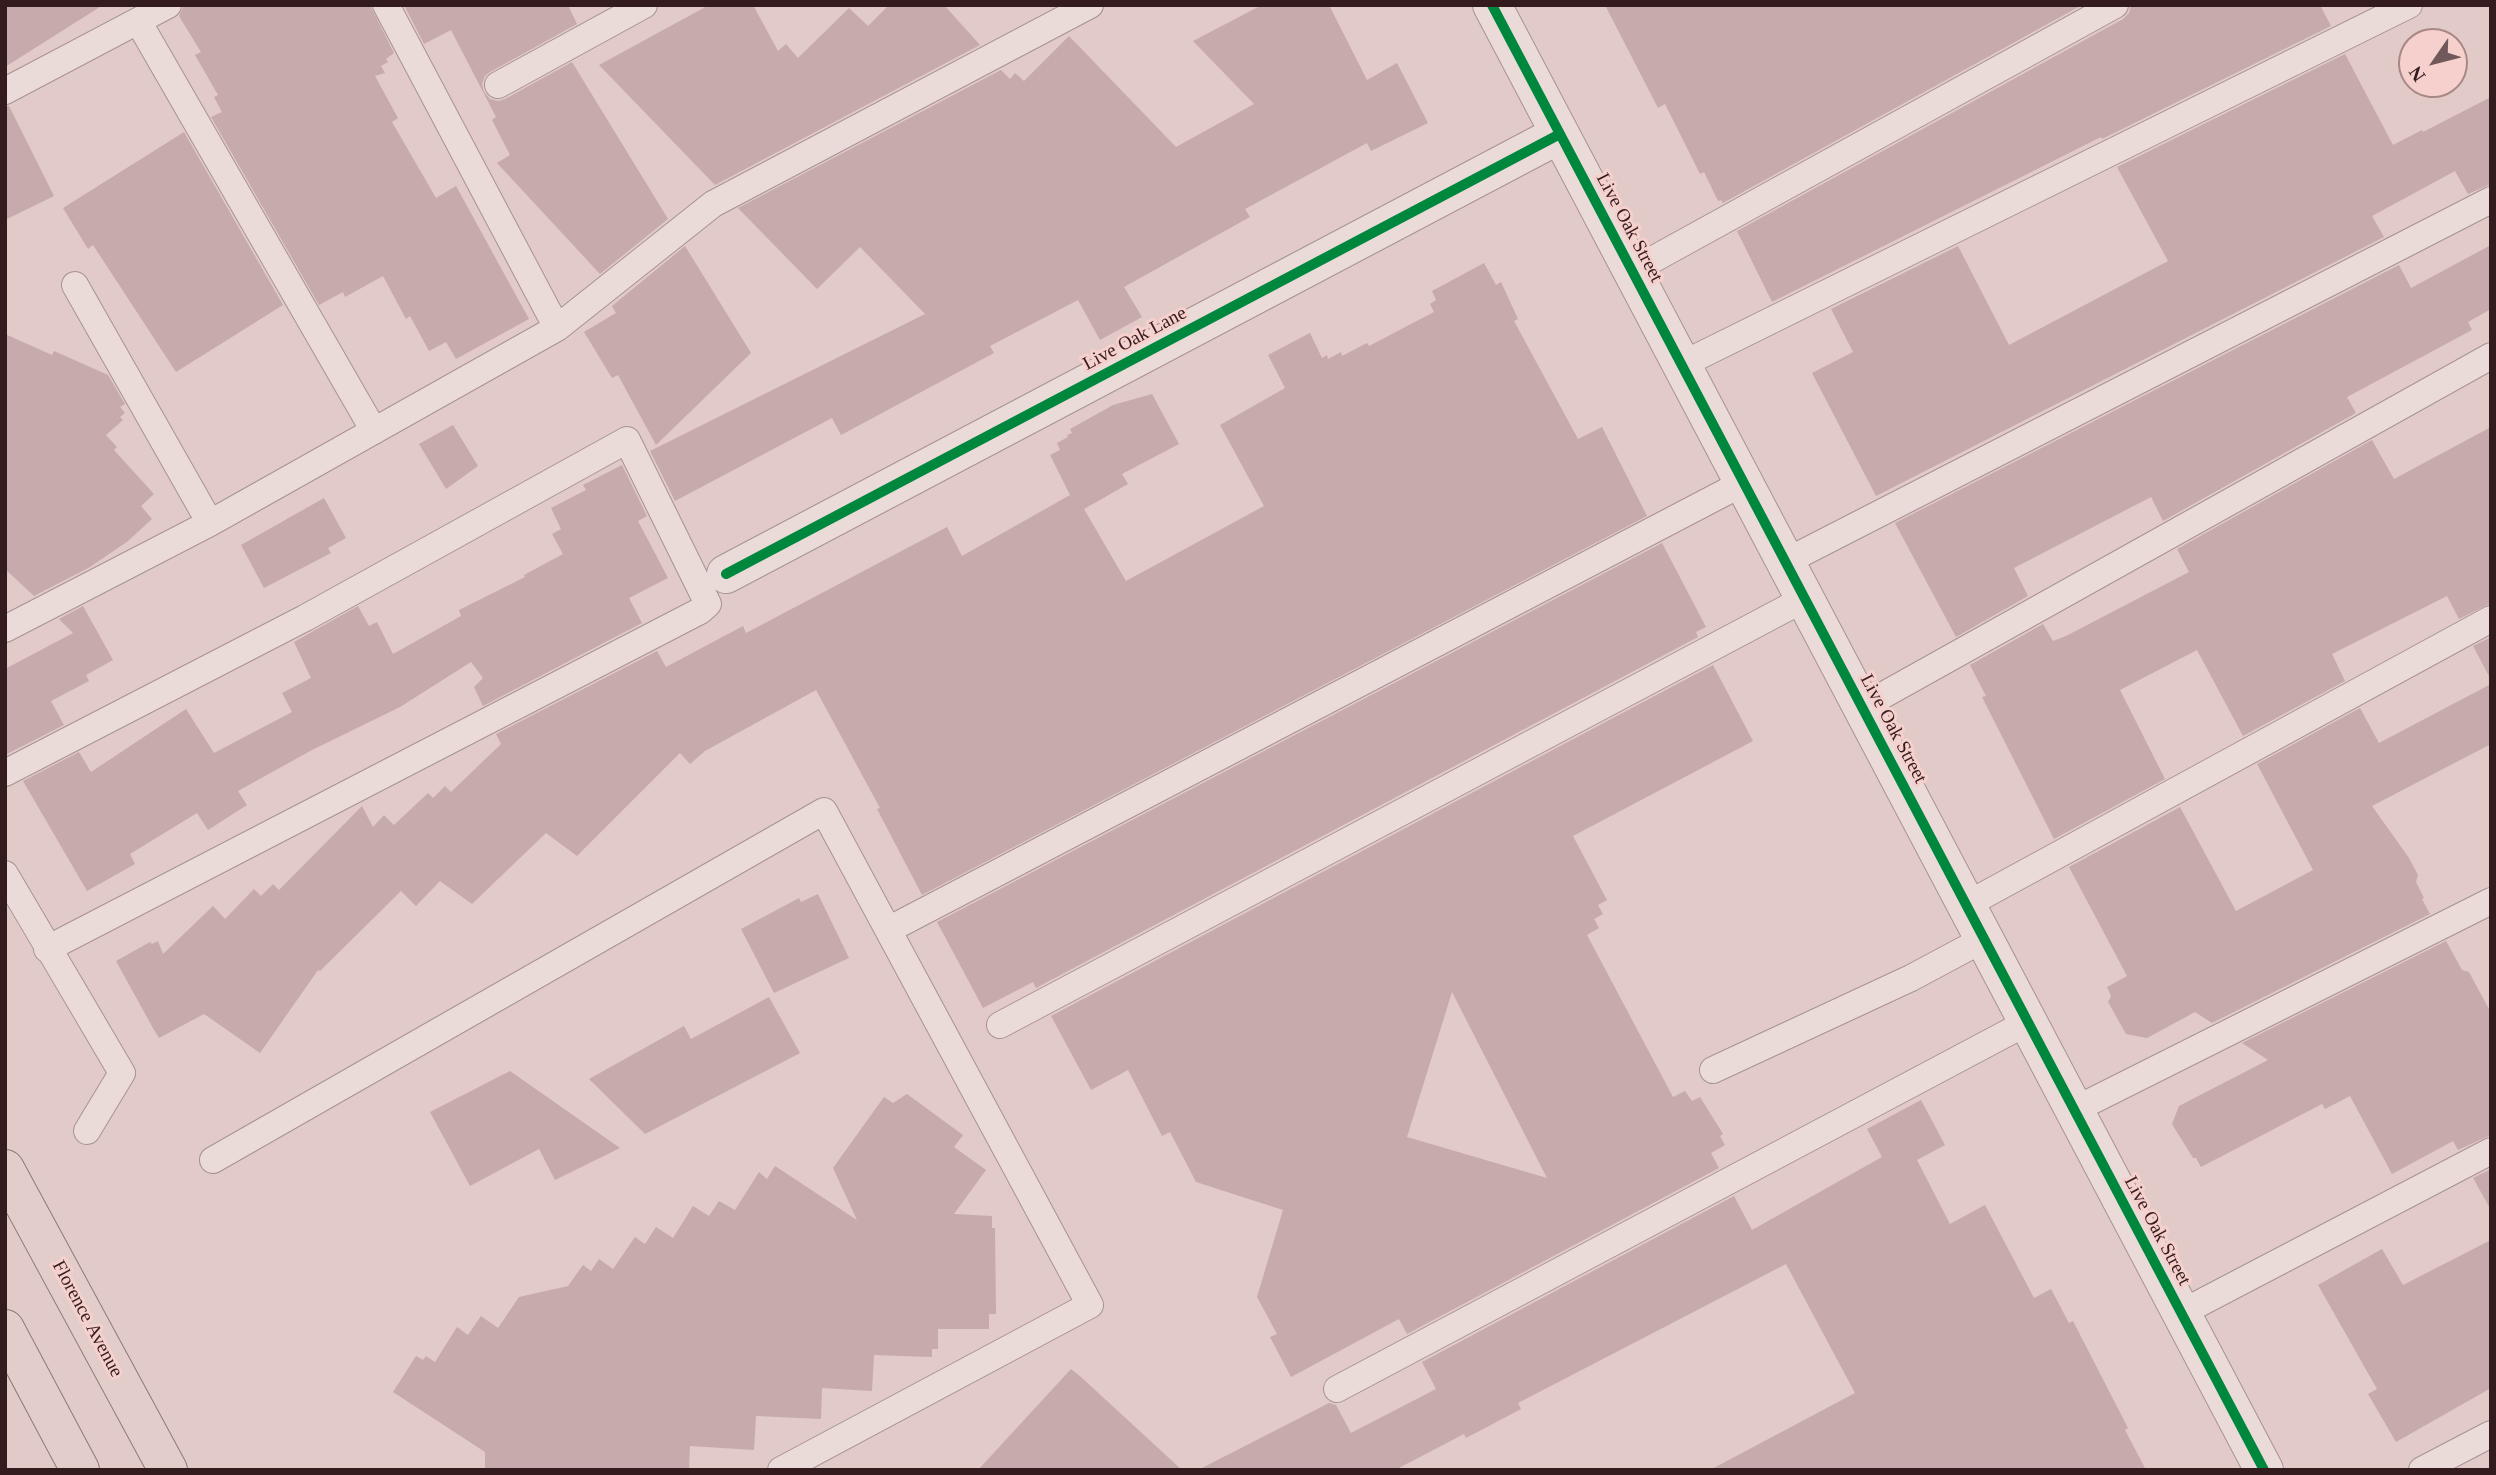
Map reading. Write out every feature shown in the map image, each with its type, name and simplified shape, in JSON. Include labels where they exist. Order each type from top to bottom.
[{"type":"main road","name":"Florence Avenue","points":[[5,1169],[168,1470]]},
{"type":"main road","points":[[5,1329],[80,1470]]},
{"type":"street","name":"Live Oak Street","points":[[1492,5],[2264,1470]]},
{"type":"street","name":"Live Oak Lane","points":[[726,574],[1560,134]]},
{"type":"lane","points":[[5,91],[168,5]]},
{"type":"lane","points":[[386,5],[556,328]]},
{"type":"lane","points":[[498,85],[644,5]]},
{"type":"lane","points":[[5,629],[210,523],[556,328],[713,204],[1090,5]]},
{"type":"lane","points":[[1632,271],[2115,5]]},
{"type":"lane","points":[[1681,365],[2409,5]]},
{"type":"lane","points":[[138,21],[374,431]]},
{"type":"lane","points":[[1785,562],[2491,200]]},
{"type":"lane","points":[[75,285],[210,523]]},
{"type":"lane","points":[[1862,707],[2491,356]]},
{"type":"lane","points":[[5,773],[305,618],[626,440],[708,604],[663,630],[47,949]]},
{"type":"lane","points":[[888,930],[1743,483]]},
{"type":"lane","points":[[1000,1025],[1804,599]]},
{"type":"lane","points":[[1966,905],[2491,619]]},
{"type":"lane","points":[[213,1160],[824,811],[1090,1305],[781,1470]]},
{"type":"lane","points":[[5,874],[122,1073],[87,1132]]},
{"type":"lane","points":[[2074,1110],[2491,901]]},
{"type":"lane","points":[[1713,1070],[1911,978],[1984,939]]},
{"type":"lane","points":[[1337,1389],[2028,1022]]},
{"type":"lane","points":[[2180,1313],[2491,1152]]},
{"type":"lane","points":[[2422,1470],[2491,1434]]},
{"type":"building","points":[[5,5],[103,5],[5,67]]},
{"type":"building","points":[[184,5],[370,5],[394,53],[386,59],[388,62],[381,66],[385,73],[375,76],[398,118],[392,122],[436,198],[456,186],[529,319],[456,359],[446,342],[429,351],[410,316],[406,319],[383,276],[345,297],[343,292],[319,305],[211,117],[222,112],[214,97],[218,95],[195,55],[201,52],[179,16]]},
{"type":"building","points":[[404,5],[568,5],[577,24],[490,72],[482,84],[484,92],[490,99],[505,99],[572,62],[668,219],[600,274],[497,163],[510,155],[492,120],[496,117],[451,30],[424,44]]},
{"type":"building","points":[[709,5],[753,5],[778,51],[786,44],[798,58],[849,8],[868,26],[889,5],[944,5],[980,45],[715,185],[599,65]]},
{"type":"building","points":[[1262,5],[1329,5],[1367,80],[1397,63],[1428,123],[1371,151],[1367,143],[1245,209],[1250,217],[1124,287],[1142,317],[1100,340],[1078,300],[990,346],[994,353],[841,435],[832,418],[675,501],[650,451],[925,314],[860,247],[817,289],[738,208],[1001,70],[1010,79],[1015,73],[1024,81],[1069,36],[1176,147],[1254,104],[1193,41]]},
{"type":"building","points":[[1605,5],[2082,5],[1723,203],[1718,201],[1704,172],[1700,174],[1665,104],[1658,108]]},
{"type":"building","points":[[2131,5],[2320,5],[2331,26],[2102,139],[2101,137],[1772,302],[1737,231],[2123,19],[2129,13]]},
{"type":"building","points":[[2345,54],[2393,145],[2491,97],[2491,184],[2468,194],[2455,171],[2372,216],[2384,237],[1876,496],[1812,373],[1853,352],[1831,309],[1958,246],[2009,345],[2168,261],[2117,167]]},
{"type":"building","points":[[9,106],[54,196],[5,220],[5,107]]},
{"type":"building","points":[[184,132],[283,305],[176,372],[93,245],[88,249],[63,208]]},
{"type":"building","points":[[2491,245],[2491,309],[2468,322],[2472,330],[2347,397],[2356,413],[2163,521],[2151,497],[2014,568],[2028,596],[1956,637],[1895,523],[2399,265],[2411,288]]},
{"type":"building","points":[[685,246],[751,353],[656,445],[618,375],[612,378],[584,332],[616,313],[612,306]]},
{"type":"building","points":[[1484,263],[1496,285],[1501,282],[1518,319],[1514,321],[1578,439],[1602,427],[1647,516],[922,895],[877,809],[880,808],[816,690],[705,751],[690,764],[680,753],[577,856],[546,833],[472,904],[440,881],[416,906],[401,891],[320,971],[318,970],[260,1053],[204,1014],[159,1038],[116,961],[150,942],[152,944],[158,941],[163,954],[213,906],[225,919],[254,889],[261,896],[273,884],[279,890],[362,806],[373,827],[384,815],[394,825],[428,793],[433,798],[445,786],[451,792],[501,744],[496,734],[657,651],[666,667],[743,626],[746,633],[947,527],[962,556],[1070,495],[1050,455],[1060,450],[1057,443],[1072,433],[1070,429],[1113,405],[1152,394],[1179,444],[1122,474],[1128,484],[1084,509],[1126,581],[1264,506],[1220,425],[1285,388],[1268,355],[1310,333],[1322,358],[1327,355],[1328,359],[1341,352],[1342,356],[1367,343],[1369,346],[1434,312],[1430,304],[1436,300],[1432,291]]},
{"type":"building","points":[[5,334],[52,355],[54,351],[108,375],[125,404],[120,407],[125,413],[120,417],[123,420],[106,435],[117,447],[114,450],[154,494],[141,506],[152,519],[128,541],[90,567],[34,596],[5,569]]},
{"type":"building","points":[[453,425],[478,466],[446,489],[419,444]]},
{"type":"building","points":[[2491,427],[2491,603],[2459,619],[2447,596],[2332,654],[2345,681],[2243,736],[2197,650],[2120,690],[2165,779],[2054,839],[1982,697],[1986,696],[1970,665],[2043,624],[2053,641],[2066,636],[2189,572],[2177,549],[2372,440],[2394,479]]},
{"type":"building","points":[[622,465],[647,516],[638,521],[668,578],[629,598],[642,623],[483,706],[474,687],[483,678],[471,662],[400,707],[312,750],[238,791],[247,805],[208,830],[197,813],[130,854],[135,864],[87,891],[23,781],[79,752],[91,772],[186,709],[214,753],[292,712],[282,693],[311,678],[294,642],[358,606],[369,626],[377,622],[393,654],[461,616],[459,610],[525,577],[524,575],[563,554],[552,534],[561,529],[551,508],[586,490],[583,485]]},
{"type":"building","points":[[324,498],[346,538],[328,548],[331,553],[264,588],[241,545]]},
{"type":"building","points":[[1662,543],[1706,627],[1696,632],[1698,637],[1036,988],[1033,982],[983,1008],[937,922]]},
{"type":"building","points":[[83,606],[113,660],[86,675],[89,681],[51,701],[64,725],[7,754],[5,669],[73,633],[59,619]]},
{"type":"building","points":[[2491,637],[2491,680],[2473,646]]},
{"type":"building","points":[[1713,665],[1753,741],[1573,836],[1607,900],[1598,905],[1603,914],[1594,919],[1599,928],[1587,935],[1673,1097],[1685,1091],[1692,1101],[1700,1097],[1723,1134],[1720,1136],[1725,1145],[1711,1153],[1719,1168],[1407,1334],[1399,1319],[1291,1377],[1270,1337],[1277,1334],[1257,1297],[1283,1210],[1196,1182],[1170,1132],[1162,1136],[1128,1070],[1091,1090],[1051,1016]],"holes":[[[1452,992],[1547,1178],[1407,1137]]]},
{"type":"building","points":[[2491,684],[2491,744],[2372,806],[2409,858],[2418,875],[2416,882],[2430,914],[2212,1023],[2195,1012],[2147,1038],[2126,1034],[2108,1002],[2111,996],[2107,987],[2127,976],[2069,867],[2180,807],[2236,911],[2313,870],[2257,764],[2360,708],[2379,743]]},
{"type":"building","points":[[818,894],[849,958],[774,993],[741,929],[799,898],[801,902]]},
{"type":"building","points":[[2446,941],[2462,970],[2469,972],[2491,1013],[2491,1135],[2458,1150],[2453,1141],[2392,1174],[2350,1096],[2325,1109],[2322,1104],[2201,1167],[2172,1124],[2179,1106],[2268,1060],[2242,1043]]},
{"type":"building","points":[[769,997],[800,1053],[645,1134],[589,1079],[684,1026],[691,1039]]},
{"type":"building","points":[[510,1071],[620,1148],[555,1180],[539,1149],[470,1186],[430,1112]]},
{"type":"building","points":[[907,1094],[963,1135],[954,1147],[986,1170],[954,1214],[992,1216],[992,1228],[995,1228],[996,1314],[989,1314],[989,1329],[938,1329],[938,1349],[932,1349],[932,1357],[874,1355],[872,1391],[822,1388],[821,1419],[756,1416],[754,1450],[690,1446],[689,1470],[485,1470],[485,1452],[393,1392],[416,1356],[423,1360],[426,1356],[435,1362],[457,1327],[468,1335],[481,1316],[498,1328],[519,1297],[568,1286],[583,1265],[591,1271],[599,1259],[613,1269],[635,1237],[645,1244],[656,1227],[673,1238],[693,1206],[709,1216],[719,1201],[735,1210],[759,1172],[767,1179],[775,1166],[857,1220],[833,1168],[884,1097],[893,1103]]},
{"type":"building","points":[[1921,1100],[1945,1145],[1917,1160],[1950,1224],[1985,1205],[2034,1298],[2051,1289],[2069,1323],[2073,1321],[2128,1428],[2125,1430],[2146,1470],[1710,1470],[1855,1393],[1786,1264],[1518,1403],[1521,1409],[1466,1438],[1464,1434],[1395,1470],[1198,1470],[1329,1403],[1336,1405],[1351,1433],[1436,1389],[1422,1362],[1734,1196],[1752,1230],[1882,1157],[1867,1129]]},
{"type":"building","points":[[2491,1169],[2491,1210],[2473,1178]]},
{"type":"building","points":[[2491,1240],[2491,1388],[2396,1442],[2368,1394],[2377,1389],[2318,1285],[2382,1249],[2403,1285]]},
{"type":"building","points":[[1071,1369],[1081,1377],[1182,1470],[978,1470]]},
{"type":"cycle path","points":[[1492,5],[2264,1470]]},
{"type":"cycle path","points":[[726,574],[1560,134]]}]
